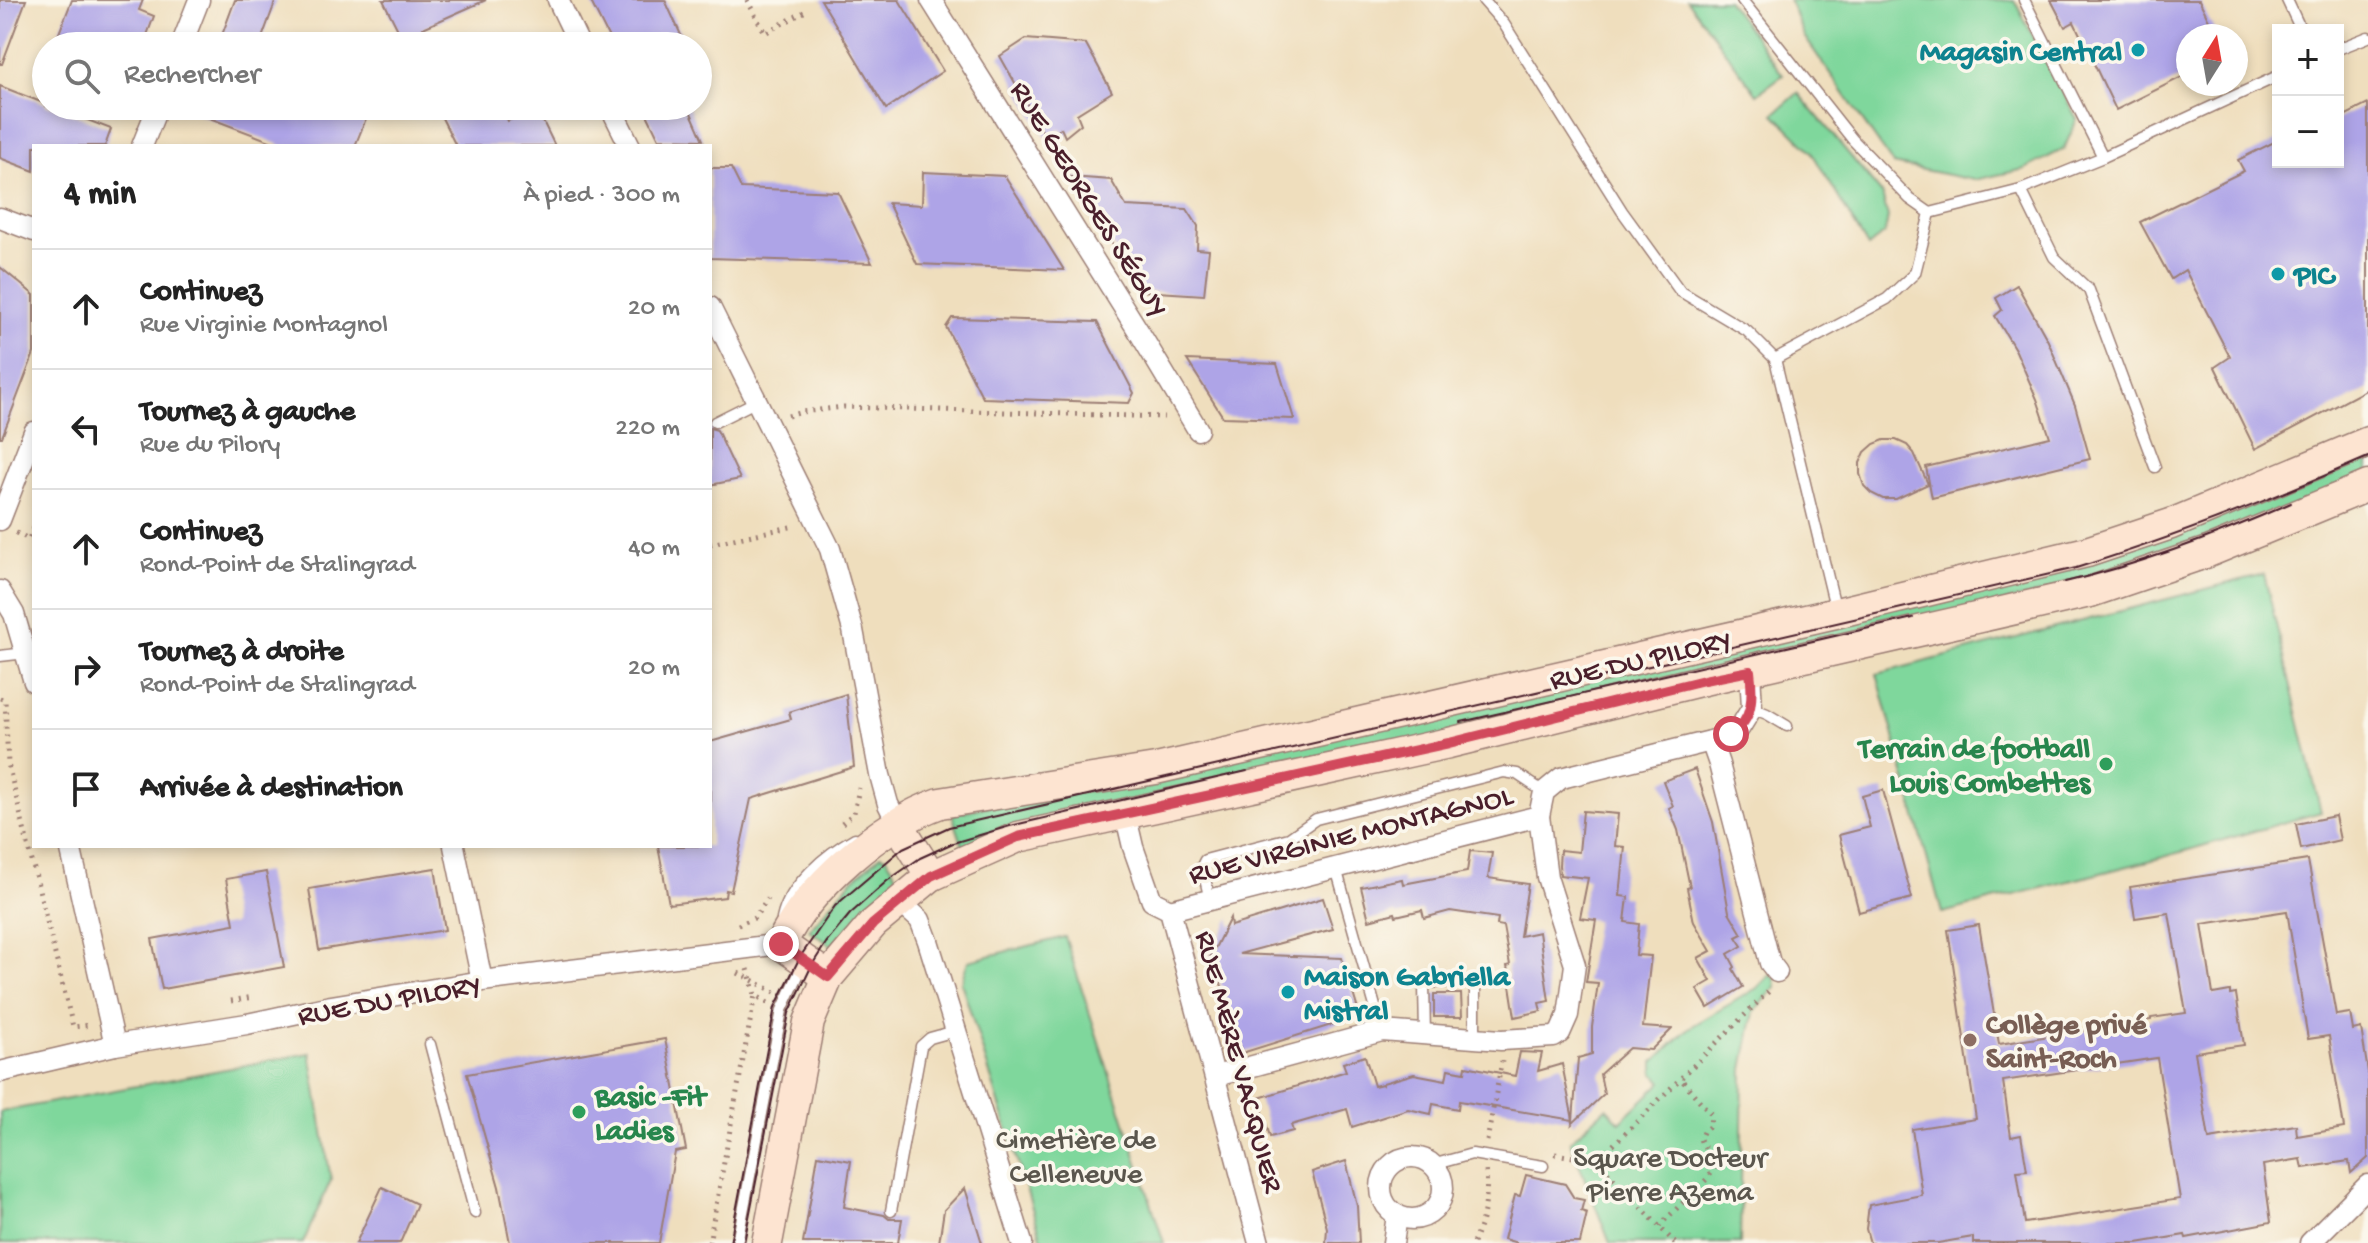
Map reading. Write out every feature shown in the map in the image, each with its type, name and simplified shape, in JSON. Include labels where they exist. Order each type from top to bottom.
[{"type":"main road","name":"RUE DU PILORY","points":[[2368,442],[2171,524],[2087,552],[1836,613],[1156,769],[944,802],[923,809],[845,861],[799,914],[805,960],[873,924],[931,876],[1018,837],[1449,743],[1704,680],[2090,592],[2208,552],[2368,486]]},
{"type":"main road","points":[[898,824],[931,876]]},
{"type":"main road","points":[[767,1243],[809,1022],[805,960]]},
{"type":"street","points":[[186,32],[199,0]]},
{"type":"street","points":[[558,0],[573,32]]},
{"type":"street","name":"RUE GEORGES SÉGUY","points":[[931,0],[1194,424]]},
{"type":"street","points":[[143,144],[152,120]]},
{"type":"street","points":[[617,120],[629,144]]},
{"type":"street","points":[[0,218],[32,230]]},
{"type":"street","points":[[712,311],[830,549],[853,630],[880,775],[888,804],[898,824]]},
{"type":"street","points":[[0,520],[32,437]]},
{"type":"street","points":[[0,591],[14,614],[32,675]]},
{"type":"street","points":[[1750,671],[1752,708]]},
{"type":"street","name":"RUE VIRGINIE MONTAGNOL","points":[[1170,910],[1539,816],[1544,792],[1561,778],[1711,741],[1739,729],[1752,708]]},
{"type":"street","points":[[1711,741],[1773,977]]},
{"type":"street","name":"RUE MÈRE VACQUIER","points":[[1125,813],[1152,901],[1170,910],[1259,1243]]},
{"type":"street","points":[[1216,1076],[1382,1031],[1505,1040],[1554,1037],[1560,1033],[1568,1015],[1575,965],[1547,877],[1539,816]]},
{"type":"street","points":[[70,848],[115,1045]]},
{"type":"street","points":[[454,848],[482,981]]},
{"type":"street","points":[[900,902],[920,920],[1022,1243]]},
{"type":"street","name":"RUE DU PILORY","points":[[0,1072],[115,1045],[482,981],[805,960]]},
{"type":"street","points":[[1403,1158],[1423,1159],[1432,1165],[1442,1181],[1440,1201],[1434,1210],[1416,1219],[1397,1215],[1383,1200],[1381,1179],[1386,1170],[1403,1158]]},
{"type":"street","points":[[2310,1243],[2365,1196]]},
{"type":"street","points":[[1393,1243],[1397,1215]]},
{"type":"lane","points":[[1483,0],[1504,24],[1622,211],[1680,291],[1747,331],[1775,359],[1836,613]]},
{"type":"lane","points":[[1742,0],[1853,140],[1910,199],[1930,213],[2021,190],[2103,157],[2272,79]]},
{"type":"lane","points":[[2024,0],[2103,157]]},
{"type":"lane","points":[[2287,0],[2298,24]]},
{"type":"lane","points":[[2344,47],[2368,37]]},
{"type":"lane","points":[[2021,190],[2054,257],[2089,290],[2155,467]]},
{"type":"lane","points":[[1775,359],[1887,299],[1915,273],[1930,213]]},
{"type":"lane","points":[[715,422],[757,401]]},
{"type":"lane","points":[[0,656],[26,653]]},
{"type":"lane","points":[[1752,708],[1787,726]]},
{"type":"lane","points":[[1210,900],[1202,866],[1205,860],[1289,838],[1316,819],[1504,772],[1517,774],[1544,792]]},
{"type":"lane","points":[[1336,868],[1382,1031]]},
{"type":"lane","points":[[737,1243],[782,1010],[805,960]]},
{"type":"lane","points":[[1425,1035],[1424,985],[1428,982],[1473,983],[1475,1038]]},
{"type":"lane","points":[[891,1211],[921,1046],[930,1038],[955,1031]]},
{"type":"lane","points":[[430,1044],[475,1213]]},
{"type":"lane","points":[[1432,1165],[1472,1154],[1543,1166]]},
{"type":"path","points":[[747,0],[765,33],[804,12]]},
{"type":"path","points":[[767,422],[802,412],[844,407],[1194,424]]},
{"type":"path","points":[[712,544],[817,522]]},
{"type":"path","points":[[0,698],[5,700],[8,764],[73,1027],[110,1023]]},
{"type":"path","points":[[725,927],[740,925]]},
{"type":"path","points":[[1675,1243],[1597,1161],[1771,989],[1773,977]]},
{"type":"path","points":[[217,1004],[263,995]]},
{"type":"path","points":[[709,1243],[755,995]]},
{"type":"path","points":[[1487,1143],[1505,1040]]},
{"type":"path","points":[[1659,1226],[1708,1178],[1716,1166],[1713,1156],[1700,1139],[1710,1126],[1711,1114],[1680,1078]]},
{"type":"path","points":[[1473,1243],[1486,1208],[1486,1157]]},
{"type":"green space","points":[[1687,0],[1727,0],[1783,75],[1757,94]]},
{"type":"green space","points":[[1789,0],[2014,0],[2077,119],[2064,149],[2025,169],[1974,180],[1893,164],[1804,36]]},
{"type":"green space","points":[[1798,93],[1882,194],[1888,217],[1885,233],[1868,247],[1811,151],[1774,114]]},
{"type":"green space","points":[[2368,450],[2368,476],[2144,568],[966,855],[952,814],[1946,594]]},
{"type":"green space","name":"Terrain de football Louis Combettes","points":[[2264,574],[2321,812],[2160,858],[1942,913],[1877,674]]},
{"type":"green space","points":[[881,855],[886,857],[899,878],[868,905],[832,946],[809,930],[851,881]]},
{"type":"green space","name":"Cimetière de Celleneuve","points":[[1065,937],[1164,1243],[1043,1243],[961,982],[968,961]]},
{"type":"green space","name":"Square Docteur Pierre Azema","points":[[1770,975],[1775,978],[1776,987],[1754,1012],[1743,1069],[1740,1243],[1610,1243],[1570,1141],[1606,1108],[1620,1122],[1662,1082],[1654,1073],[1654,1062],[1689,1028],[1757,988]]},
{"type":"green space","points":[[310,1053],[331,1180],[303,1243],[0,1243],[0,1112]]},
{"type":"building","points":[[0,0],[26,0],[2,64],[0,64]]},
{"type":"building","points":[[72,0],[143,0],[139,10],[154,16],[148,32],[59,32]]},
{"type":"building","points":[[235,0],[276,0],[264,32],[223,32]]},
{"type":"building","points":[[383,0],[486,0],[423,28],[425,32],[399,32]]},
{"type":"building","points":[[590,0],[665,0],[680,32],[606,32]]},
{"type":"building","points":[[821,0],[899,0],[943,71],[886,109]]},
{"type":"building","name":"Magasin Central","points":[[2051,0],[2199,0],[2211,24],[2176,24],[2176,80],[2116,110],[2074,22],[2065,27]]},
{"type":"building","points":[[1026,39],[1086,44],[1112,92],[1077,114],[1081,124],[1065,137],[1061,128],[1046,138],[1000,56]]},
{"type":"building","points":[[0,86],[32,99],[32,120],[88,120],[111,129],[106,144],[32,144],[32,170],[0,158]]},
{"type":"building","name":"PIC","points":[[2368,104],[2368,389],[2255,449],[2215,367],[2230,357],[2185,270],[2171,279],[2140,222],[2244,171],[2238,160],[2272,143],[2272,168],[2344,168],[2344,116]]},
{"type":"building","points":[[215,120],[365,120],[356,144],[278,144]]},
{"type":"building","points":[[443,120],[542,120],[554,144],[455,144]]},
{"type":"building","points":[[650,120],[694,120],[703,140],[659,139]]},
{"type":"building","points":[[712,168],[731,168],[741,188],[838,192],[872,263],[712,258]]},
{"type":"building","points":[[923,172],[1005,176],[1064,270],[917,264],[888,203],[922,205]]},
{"type":"building","points":[[1070,177],[1111,180],[1126,206],[1187,209],[1198,226],[1197,249],[1209,250],[1204,295],[1142,291]]},
{"type":"building","points":[[0,267],[32,293],[32,358],[0,437]]},
{"type":"building","points":[[2017,285],[2048,341],[2075,405],[2090,459],[1932,498],[1926,467],[2050,437],[2016,351],[1995,316],[2002,310],[1996,298]]},
{"type":"building","points":[[952,318],[1097,322],[1134,393],[1129,403],[983,398],[946,327]]},
{"type":"building","points":[[1187,360],[1277,364],[1294,419],[1223,417]]},
{"type":"building","points":[[712,429],[717,430],[740,479],[712,485]]},
{"type":"building","points":[[1884,440],[1896,440],[1907,445],[1928,484],[1896,499],[1883,499],[1864,486],[1860,463],[1865,452]]},
{"type":"building","points":[[846,694],[854,767],[751,799],[731,891],[726,890],[725,897],[669,904],[658,848],[712,848],[712,741],[791,719],[789,712]]},
{"type":"building","points":[[1695,769],[1713,822],[1729,912],[1742,934],[1736,937],[1742,946],[1728,954],[1743,987],[1708,1008],[1697,989],[1711,981],[1698,958],[1711,951],[1694,922],[1678,830],[1669,808],[1673,806],[1663,781]]},
{"type":"building","points":[[1883,790],[1912,898],[1859,912],[1839,835],[1870,827],[1862,796]]},
{"type":"building","points":[[1583,811],[1618,814],[1615,846],[1625,847],[1620,896],[1628,897],[1625,922],[1639,924],[1636,955],[1651,956],[1643,1027],[1672,1029],[1651,1050],[1629,1048],[1600,1074],[1604,1094],[1572,1124],[1578,1058],[1592,1054],[1598,983],[1586,982],[1596,920],[1580,918],[1588,878],[1560,875],[1560,850],[1579,852]]},
{"type":"building","points":[[2335,816],[2340,840],[2301,849],[2296,824]]},
{"type":"building","points":[[1470,851],[1492,853],[1488,878],[1528,884],[1520,936],[1539,932],[1549,1001],[1539,1003],[1541,1011],[1515,1017],[1507,966],[1510,965],[1503,926],[1497,925],[1498,918],[1450,911],[1424,918],[1422,910],[1369,920],[1361,887],[1402,879],[1403,884],[1467,872]]},
{"type":"building","points":[[2308,860],[2336,1015],[2350,1013],[2353,1030],[2361,1028],[2368,1072],[2368,1158],[2351,1173],[2349,1161],[2303,1168],[2301,1159],[2263,1165],[2271,1222],[2186,1238],[2185,1235],[2137,1243],[1973,1243],[1973,1237],[1938,1243],[1870,1243],[1866,1229],[1869,1205],[1922,1195],[1912,1129],[1976,1119],[1948,930],[1979,925],[1999,1044],[2186,1013],[2169,913],[2135,918],[2130,887]],"holes":[[[2287,911],[2308,1039],[2329,1036],[2344,1128],[2297,1136],[2296,1125],[2209,1139],[2195,1052],[2244,1045],[2236,994],[2230,995],[2230,991],[2213,994],[2202,924]],[[2157,1058],[2180,1199],[2025,1223],[2017,1171],[2027,1170],[2021,1135],[2011,1137],[2003,1081]]]},
{"type":"building","points":[[435,868],[445,930],[319,950],[309,889]]},
{"type":"building","points":[[266,872],[284,967],[162,989],[152,939],[234,924],[226,879]]},
{"type":"building","name":"Maison Gabriella Mistral","points":[[1323,898],[1333,929],[1239,954],[1342,958],[1360,1016],[1242,1053],[1214,960],[1208,962],[1230,918],[1231,926]]},
{"type":"building","points":[[1434,994],[1461,994],[1462,1017],[1434,1017]]},
{"type":"building","name":"Basic -Fit Ladies","points":[[665,1039],[686,1150],[675,1152],[659,1243],[510,1243],[499,1187],[467,1074]]},
{"type":"building","points":[[1520,1052],[1542,1053],[1538,1071],[1562,1064],[1573,1120],[1459,1101],[1458,1109],[1433,1104],[1431,1114],[1408,1109],[1352,1127],[1347,1109],[1291,1125],[1293,1131],[1270,1137],[1259,1098],[1346,1071],[1343,1063],[1365,1056],[1374,1086],[1383,1086],[1383,1083],[1414,1074],[1446,1080],[1448,1069],[1465,1072],[1466,1066],[1515,1076]]},
{"type":"building","points":[[818,1155],[851,1161],[844,1207],[884,1215],[889,1219],[902,1219],[898,1243],[803,1243]]},
{"type":"building","points":[[1346,1161],[1357,1206],[1359,1243],[1326,1243],[1327,1228],[1312,1172]]},
{"type":"building","points":[[1526,1175],[1565,1184],[1574,1198],[1584,1200],[1581,1211],[1587,1213],[1580,1243],[1517,1243],[1504,1239],[1515,1195],[1520,1196]]},
{"type":"building","points":[[382,1187],[417,1204],[400,1243],[356,1243]]},
{"type":"building","points":[[965,1188],[982,1243],[939,1243],[944,1210]]},
{"type":"tram line","points":[[730,1243],[775,1007],[800,957],[835,906],[903,848],[949,827],[2076,568],[2224,517],[2368,457]]},
{"type":"tram line","points":[[2065,582],[2180,548],[2291,503]]},
{"type":"tram line","points":[[1461,722],[1913,618]]},
{"type":"tram line","points":[[744,1243],[789,1013],[812,965],[850,914],[887,881],[920,858],[953,843],[1010,826],[1247,771]]},
{"type":"place","name":"Magasin Central","points":[[2138,50]]},
{"type":"place","name":"PIC","points":[[2278,274]]},
{"type":"place","name":"Terrain de football Louis Combettes","points":[[2106,764]]},
{"type":"place","name":"Maison Gabriella Mistral","points":[[1288,992]]},
{"type":"place","name":"Collège privé Saint-Roch","points":[[1970,1040]]},
{"type":"place","name":"Basic -Fit Ladies","points":[[579,1112]]},
{"type":"route","points":[[781,944],[828,977],[873,924],[931,876],[1018,837],[1449,743],[1750,671],[1752,708],[1739,729],[1731,734]]}]
